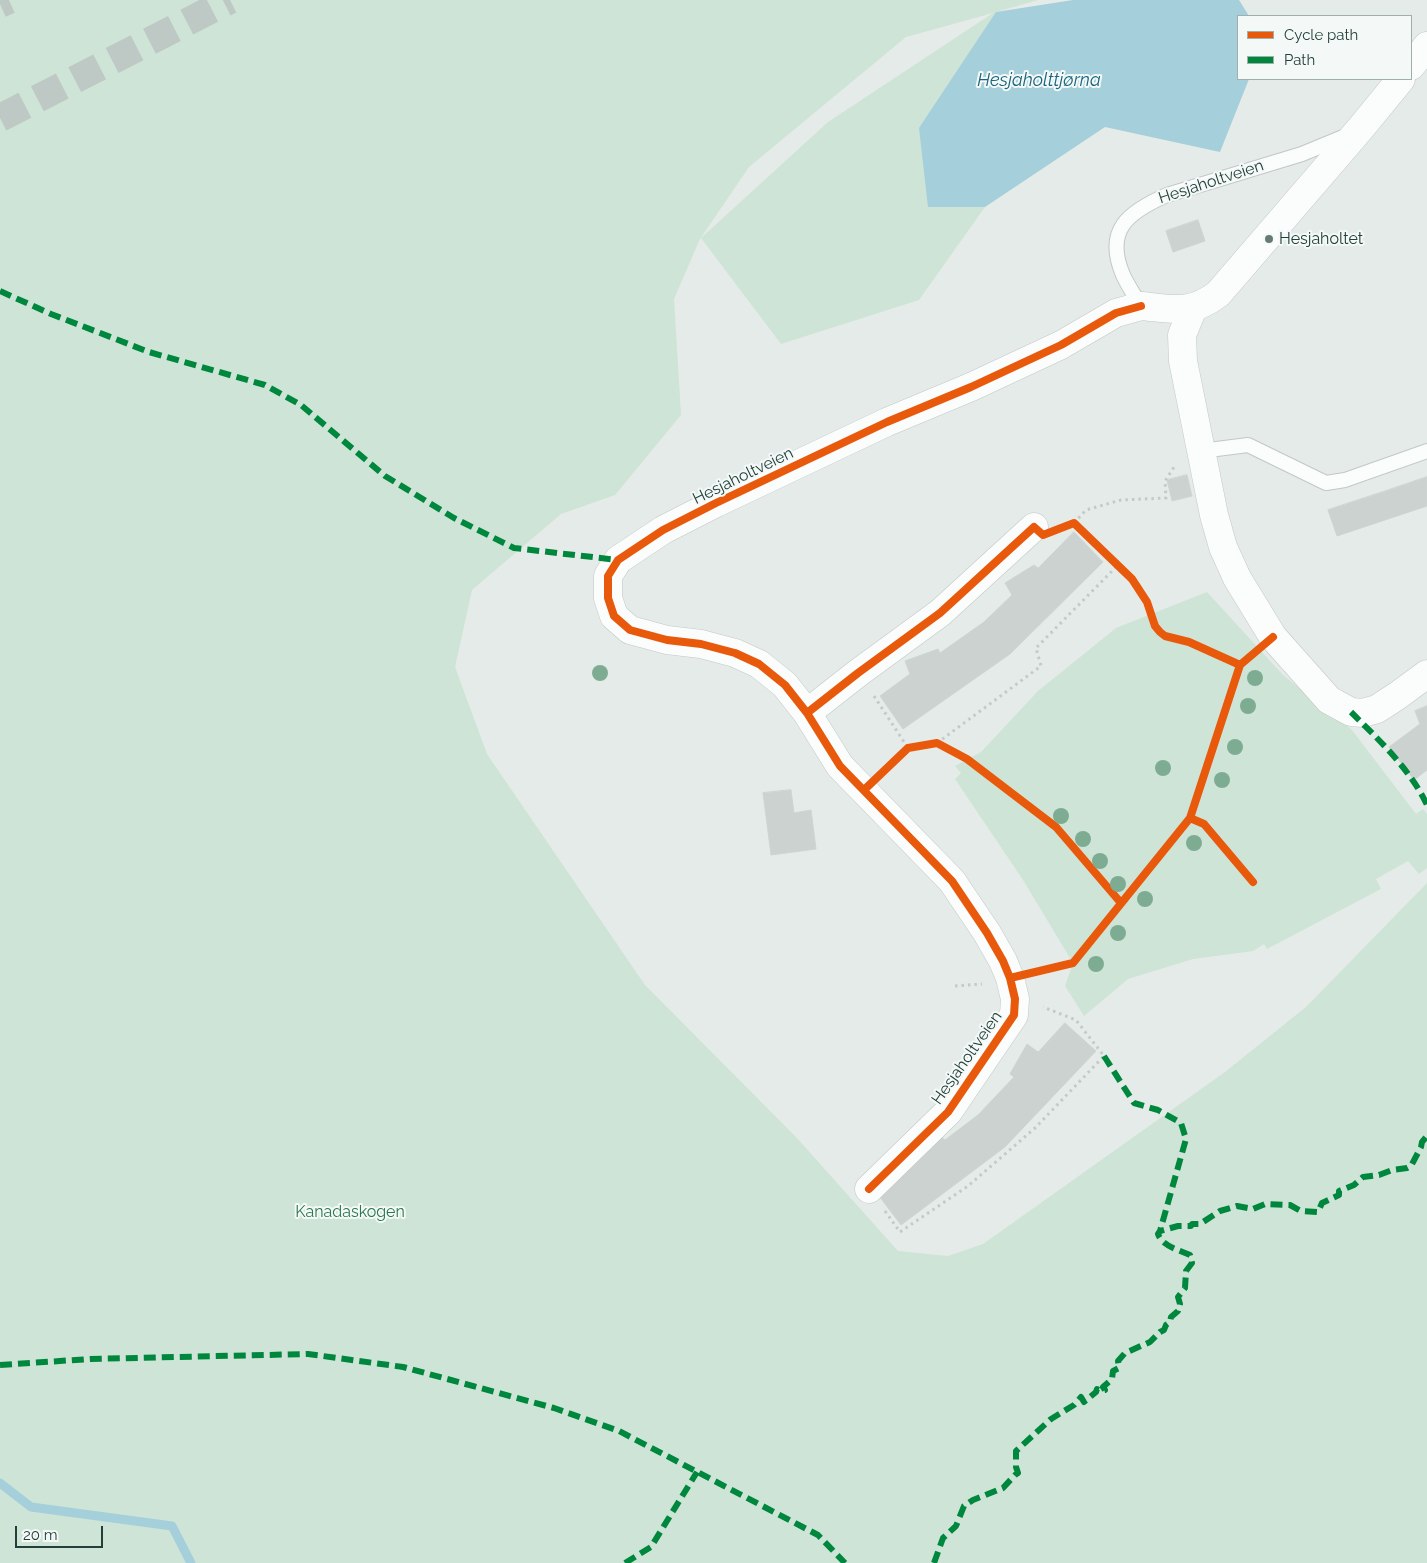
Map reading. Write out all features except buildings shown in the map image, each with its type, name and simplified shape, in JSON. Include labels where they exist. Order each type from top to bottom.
[{"type":"street","points":[[1412,65],[1427,46]]},
{"type":"street","name":"Hesjaholtveien","points":[[869,1189],[948,1112],[1014,1015],[1015,999],[1010,978],[1003,961],[987,933],[952,881],[840,766],[807,713],[785,685],[759,664],[735,652],[701,644],[667,640],[630,630],[614,616],[608,598],[608,576],[618,560],[662,530],[887,422],[1061,345],[1129,309],[1193,308],[1206,302],[1218,294],[1360,130],[1400,80]]},
{"type":"street","points":[[1193,308],[1182,335],[1189,456],[1216,523],[1223,547],[1237,578],[1273,637],[1329,700],[1351,712],[1363,713],[1377,709],[1427,674]]},
{"type":"street","points":[[807,713],[940,613],[1034,527]]},
{"type":"lane","name":"Hesjaholtveien","points":[[1129,309],[1124,276],[1117,254],[1119,230],[1132,214],[1149,202],[1167,195],[1302,154],[1360,130]]},
{"type":"lane","points":[[1189,456],[1248,444],[1326,483],[1345,480],[1427,451]]},
{"type":"path","points":[[1034,527],[1043,535],[1077,526],[1086,510],[1121,500],[1166,498],[1164,481],[1189,456]]},
{"type":"path","points":[[928,744],[941,745],[1041,666],[1036,648],[1117,564]]},
{"type":"path","points":[[858,673],[908,748]]},
{"type":"path","points":[[902,754],[908,748],[918,746]]},
{"type":"path","points":[[955,986],[972,986]]},
{"type":"path","points":[[869,1189],[900,1232],[968,1186],[1035,1128],[1104,1056],[1076,1020],[1041,1007]]},
{"type":"green space","name":"Kanadaskogen","points":[[0,0],[1038,0],[996,12],[928,207],[985,207],[919,300],[781,344],[701,238],[828,122],[993,13],[906,37],[749,167],[700,239],[674,299],[681,415],[615,495],[561,514],[472,590],[455,667],[487,754],[645,985],[796,1137],[898,1251],[948,1256],[983,1244],[1225,1072],[1306,1007],[1427,883],[1427,1563],[0,1563]]},
{"type":"green space","points":[[1207,592],[1283,675],[1352,730],[1416,814],[1423,809],[1427,814],[1427,868],[1419,874],[1408,861],[1376,879],[1381,889],[1267,949],[1264,944],[1253,951],[1193,959],[1128,979],[1084,1016],[1065,986],[1073,963],[1023,880],[955,779],[961,773],[955,766],[981,752],[1038,691],[1116,628]]},
{"type":"water","name":"Hesjaholttjørna","points":[[1073,0],[1239,0],[1248,15],[1237,15],[1237,80],[1249,80],[1220,152],[1105,127],[985,207],[928,207],[919,128],[996,12]]},
{"type":"waterway","points":[[0,1483],[31,1507],[172,1526],[191,1563]]},
{"type":"tunnel","points":[[0,4],[9,0]]},
{"type":"tunnel","points":[[0,118],[230,0]]},
{"type":"marked path","points":[[0,291],[51,314],[149,352],[265,385],[301,405],[385,476],[454,518],[514,548],[618,560]]},
{"type":"marked path","points":[[1351,712],[1403,767],[1427,805]]},
{"type":"marked path","points":[[1104,1056],[1134,1103],[1158,1110],[1181,1123],[1186,1139],[1160,1231]]},
{"type":"marked path","points":[[934,1563],[943,1538],[956,1526],[964,1506],[973,1500],[1003,1488],[1018,1473],[1016,1451],[1051,1419],[1074,1405],[1081,1397],[1084,1402],[1097,1389],[1105,1390],[1103,1387],[1112,1379],[1113,1371],[1119,1368],[1118,1361],[1125,1353],[1150,1342],[1164,1330],[1171,1317],[1178,1311],[1180,1304],[1178,1297],[1185,1288],[1186,1271],[1192,1263],[1190,1255],[1163,1242],[1158,1234],[1160,1231],[1178,1226],[1200,1224],[1220,1211],[1237,1206],[1253,1209],[1265,1204],[1290,1205],[1301,1211],[1318,1212],[1322,1203],[1339,1195],[1339,1191],[1354,1185],[1363,1177],[1379,1175],[1411,1166],[1422,1142],[1427,1136]]},
{"type":"marked path","points":[[0,1365],[90,1359],[308,1354],[403,1367],[554,1408],[619,1431],[818,1535],[845,1563]]},
{"type":"marked path","points":[[625,1563],[651,1547],[697,1472]]},
{"type":"cycle path","points":[[807,713],[785,685],[759,664],[735,653],[701,644],[667,640],[630,630],[614,616],[608,598],[608,576],[618,560],[663,530],[716,503],[887,422],[971,387],[1061,345],[1116,313],[1141,306]]},
{"type":"cycle path","points":[[869,1189],[948,1112],[1014,1015],[1015,999],[1010,978],[1003,961],[987,933],[952,881],[840,766],[807,713],[940,613],[1034,527],[1043,535],[1074,523],[1132,579],[1147,602],[1155,626],[1160,632],[1165,636],[1189,642],[1240,665]]},
{"type":"cycle path","points":[[1010,978],[1073,963],[1190,818],[1240,665],[1273,637]]},
{"type":"cycle path","points":[[864,790],[908,748],[937,743],[967,759],[1056,827],[1121,903]]},
{"type":"cycle path","points":[[1190,818],[1204,824],[1253,882]]},
{"type":"place","name":"Hesjaholtet","points":[[1269,239]]}]
